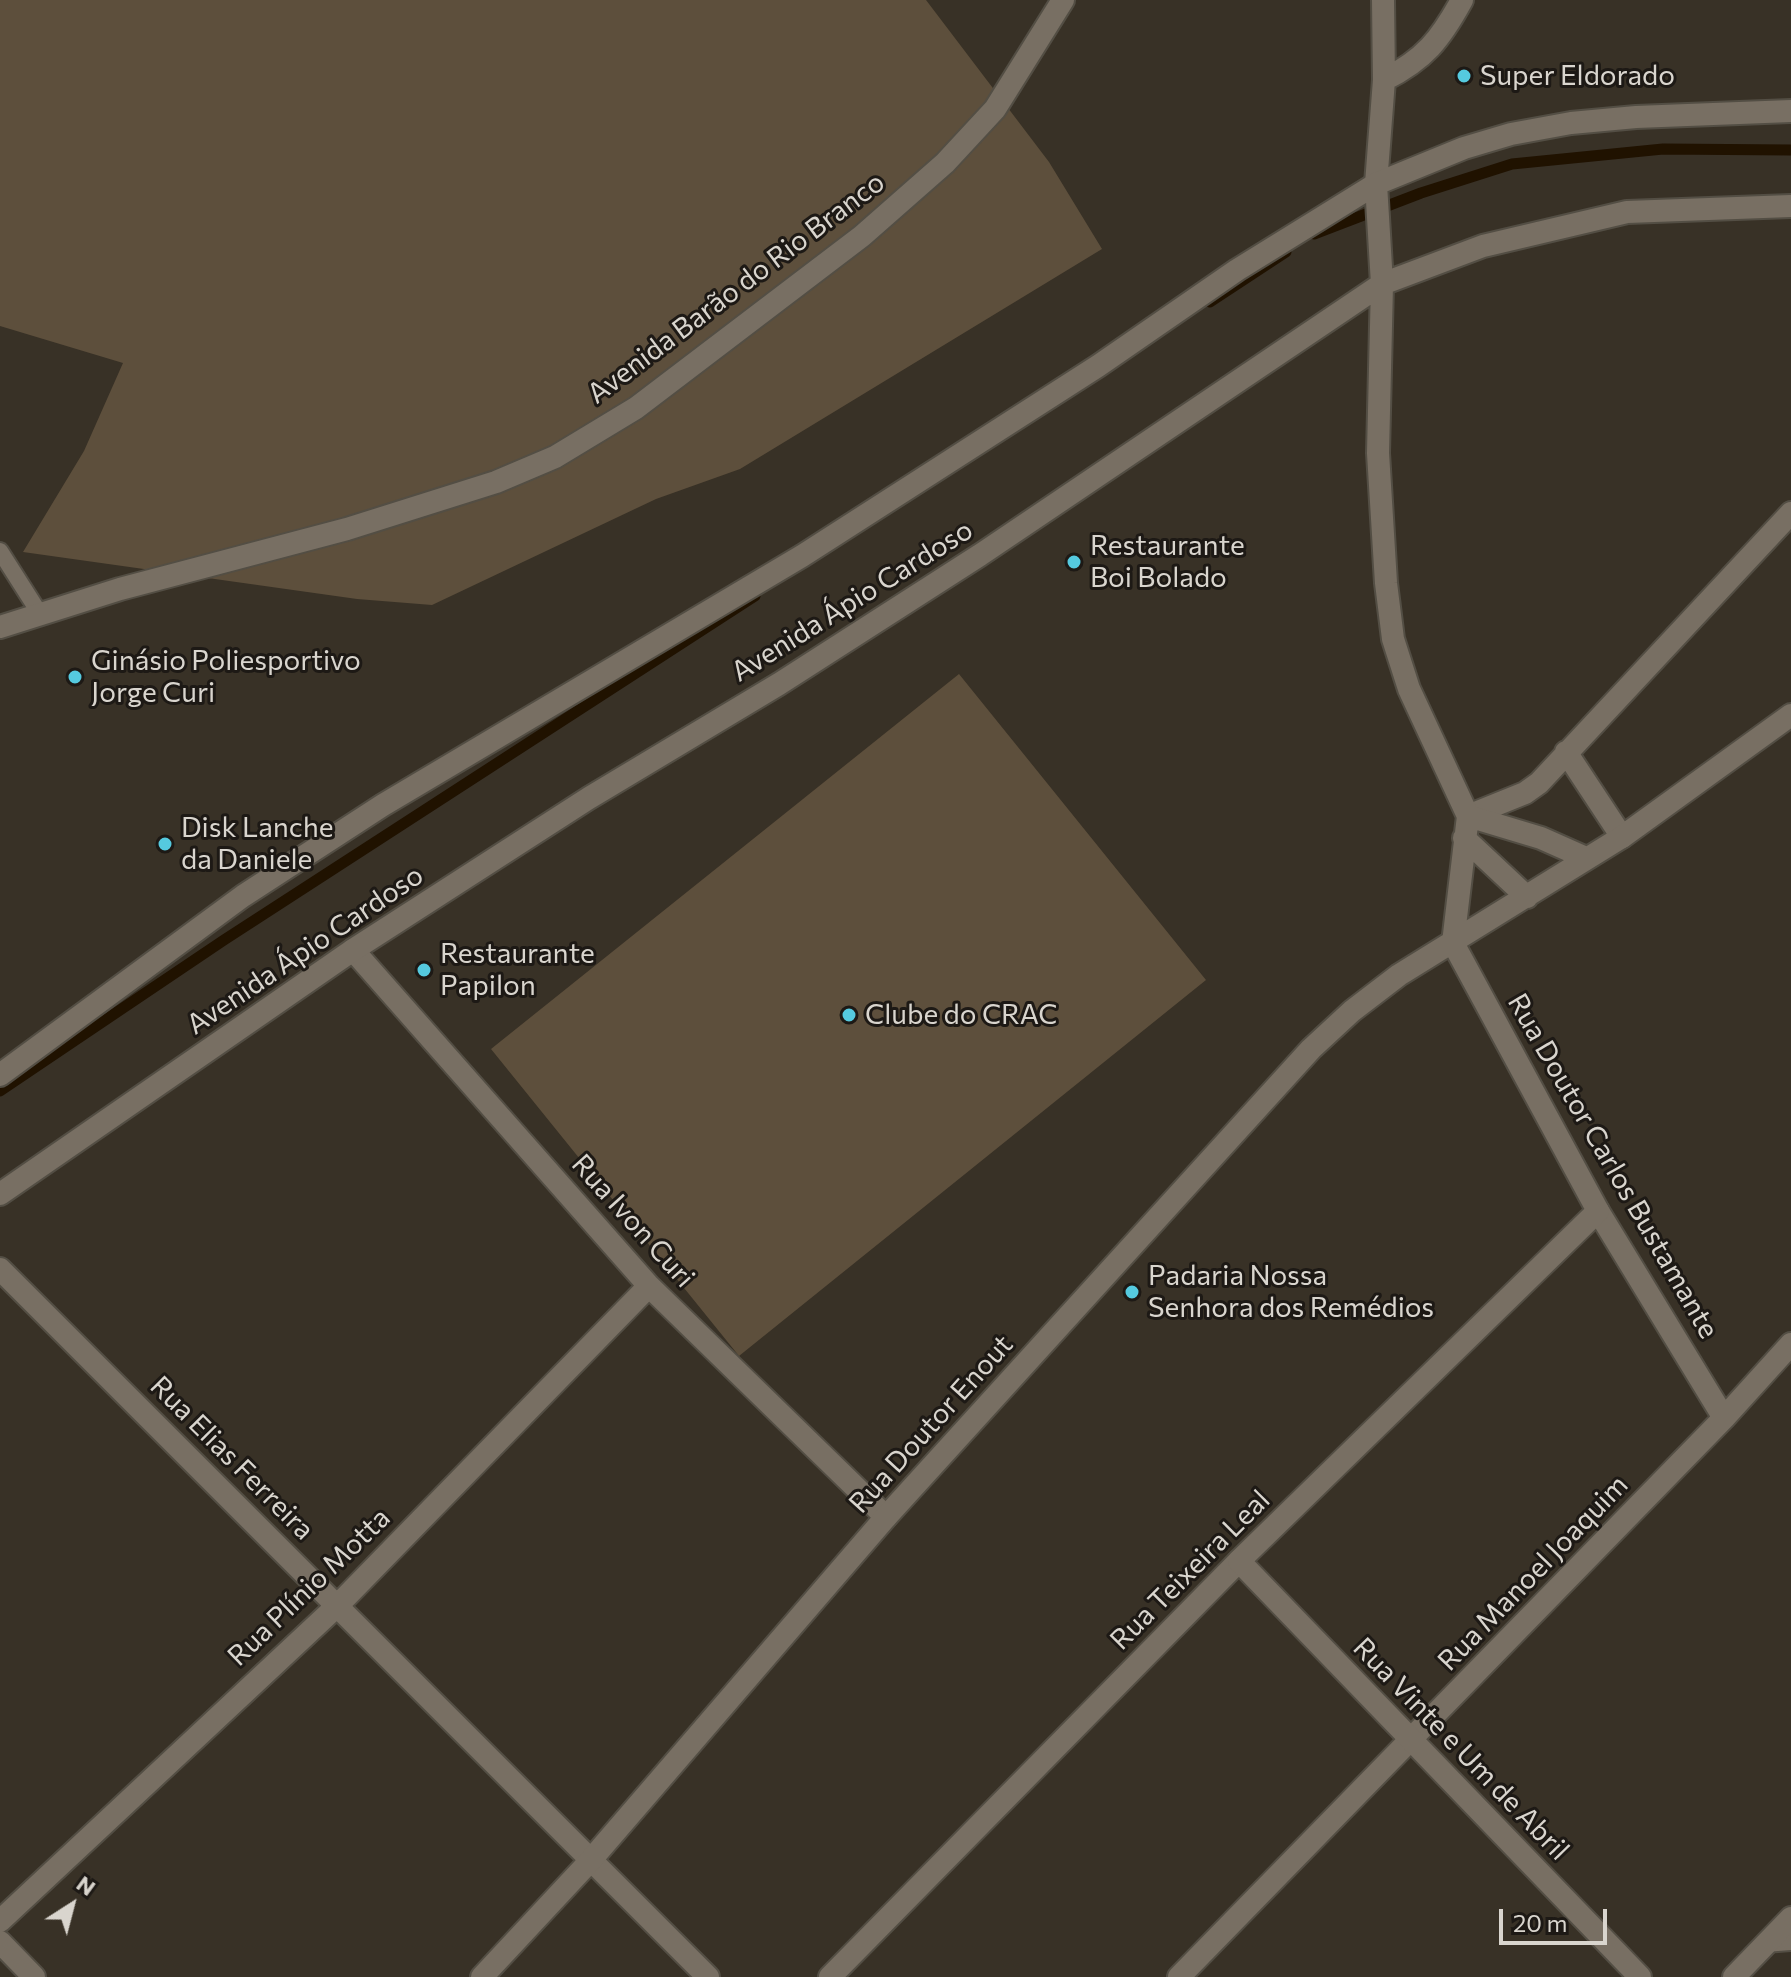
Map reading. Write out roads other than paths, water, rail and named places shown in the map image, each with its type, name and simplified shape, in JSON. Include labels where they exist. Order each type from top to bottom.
[{"type":"street","name":"Avenida Barão do Rio Branco","points":[[0,627],[120,589],[347,529],[496,482],[555,457],[636,408],[862,236],[945,163],[995,109],[1063,0]]},
{"type":"street","points":[[1383,0],[1384,80],[1377,191],[1382,278],[1378,453],[1386,583],[1393,639],[1409,689],[1466,827],[1527,897]]},
{"type":"street","points":[[1384,80],[1411,66],[1436,42],[1462,0]]},
{"type":"street","points":[[0,1075],[243,896],[383,805],[802,556],[1084,375],[1237,270],[1377,191],[1464,148],[1511,134],[1571,123],[1636,117],[1791,111]]},
{"type":"street","name":"Avenida Ápio Cardoso","points":[[0,1194],[353,950],[589,798],[779,684],[980,555],[1382,278],[1483,246],[1627,212],[1791,206]]},
{"type":"street","points":[[1466,827],[1539,783],[1791,513]]},
{"type":"street","name":"Rua Doutor Enout","points":[[482,1977],[590,1861],[886,1517],[1311,1049],[1352,1011],[1399,975],[1622,837],[1789,719]]},
{"type":"street","points":[[1566,752],[1622,837]]},
{"type":"street","points":[[1466,827],[1529,834],[1586,858]]},
{"type":"street","points":[[1453,943],[1466,827]]},
{"type":"street","name":"Rua Doutor Carlos Bustamante","points":[[1453,943],[1598,1211],[1724,1418]]},
{"type":"street","name":"Rua Ivon Curi","points":[[353,950],[649,1286],[886,1517]]},
{"type":"street","name":"Rua Teixeira Leal","points":[[830,1977],[1239,1561],[1598,1211]]},
{"type":"street","name":"Rua Elias Ferreira","points":[[0,1269],[708,1977]]},
{"type":"street","name":"Rua Plínio Motta","points":[[0,1921],[338,1605],[649,1286]]},
{"type":"street","name":"Rua Manoel Joaquim","points":[[1179,1977],[1724,1418],[1791,1344]]},
{"type":"street","name":"Rua Vinte e Um de Abril","points":[[1239,1561],[1640,1977]]},
{"type":"street","points":[[1734,1977],[1791,1918]]},
{"type":"street","points":[[0,1942],[34,1977]]},
{"type":"lane","points":[[0,551],[40,614]]},
{"type":"lane","points":[[1765,1944],[1791,1942]]},
{"type":"waterway","points":[[1314,234],[1421,193],[1512,164],[1663,149],[1791,150]]},
{"type":"waterway","points":[[1210,302],[1286,252]]},
{"type":"waterway","points":[[0,1091],[224,940],[755,596]]},
{"type":"place","name":"Super Eldorado","points":[[1464,76]]},
{"type":"place","name":"Restaurante Boi Bolado","points":[[1074,562]]},
{"type":"place","name":"Ginásio Poliesportivo Jorge Curi","points":[[75,677]]},
{"type":"place","name":"Disk Lanche da Daniele","points":[[165,844]]},
{"type":"place","name":"Restaurante Papilon","points":[[424,970]]},
{"type":"place","name":"Clube do CRAC","points":[[849,1015]]},
{"type":"place","name":"Padaria Nossa Senhora dos Remédios","points":[[1132,1292]]}]
